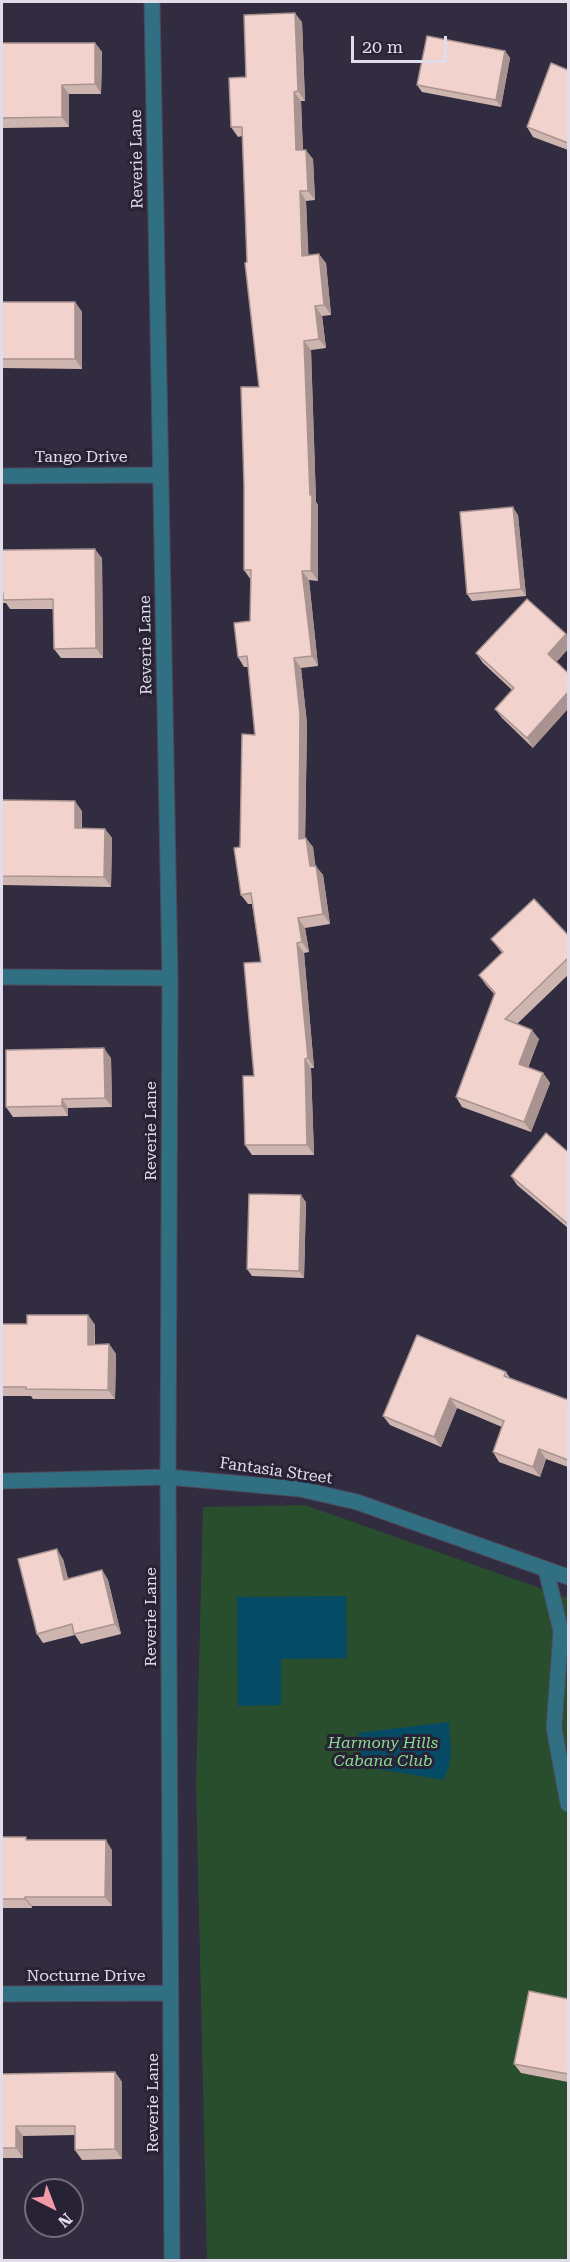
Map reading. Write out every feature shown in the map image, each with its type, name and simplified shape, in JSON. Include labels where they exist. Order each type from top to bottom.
[{"type":"street","name":"Reverie Lane","points":[[152,2],[170,978],[168,1477],[172,2260]]},
{"type":"street","name":"Tango Drive","points":[[2,476],[160,475]]},
{"type":"street","points":[[2,977],[170,978]]},
{"type":"street","name":"Fantasia Street","points":[[2,1481],[168,1477],[300,1489],[357,1502],[568,1577]]},
{"type":"street","points":[[546,1570],[561,1631],[554,1728],[568,1804]]},
{"type":"street","name":"Nocturne Drive","points":[[2,1994],[171,1993]]},
{"type":"green space","name":"Harmony Hills Cabana Club","points":[[305,1505],[568,1598],[568,2260],[207,2260],[196,1784],[203,1507]]},
{"type":"water","points":[[346,1596],[347,1658],[281,1659],[281,1705],[238,1706],[237,1597]]},
{"type":"water","points":[[449,1722],[451,1751],[444,1780],[360,1766],[361,1748],[358,1733]]},
{"type":"building","points":[[295,13],[298,91],[294,92],[296,150],[306,150],[308,191],[300,191],[302,256],[319,254],[324,305],[315,306],[319,339],[304,341],[310,495],[312,495],[311,571],[302,571],[312,656],[294,658],[300,714],[299,839],[306,838],[310,866],[316,866],[323,914],[298,918],[302,942],[297,943],[308,1058],[305,1059],[307,1145],[245,1145],[243,1076],[254,1076],[244,963],[261,962],[251,893],[241,895],[234,848],[240,847],[242,734],[255,735],[247,656],[238,657],[234,623],[250,621],[251,570],[244,570],[241,387],[259,387],[245,263],[247,262],[242,127],[231,127],[229,78],[246,77],[244,15]]},
{"type":"building","points":[[427,36],[505,51],[496,100],[417,85]]},
{"type":"building","points":[[2,43],[95,43],[95,84],[62,85],[62,117],[2,118]]},
{"type":"building","points":[[551,63],[568,70],[568,143],[527,127]]},
{"type":"building","points":[[2,302],[75,302],[75,359],[2,359]]},
{"type":"building","points":[[513,507],[521,589],[467,594],[460,512]]},
{"type":"building","points":[[95,549],[96,648],[54,649],[53,599],[3,600],[2,550]]},
{"type":"building","points":[[527,599],[566,634],[548,654],[568,673],[568,692],[527,738],[495,709],[514,688],[476,653]]},
{"type":"building","points":[[2,800],[75,801],[75,828],[105,829],[104,877],[2,876]]},
{"type":"building","points":[[534,899],[568,935],[568,958],[505,1019],[532,1030],[519,1064],[543,1073],[524,1122],[456,1097],[495,993],[479,975],[503,952],[491,939]]},
{"type":"building","points":[[104,1048],[105,1098],[62,1099],[62,1106],[6,1107],[6,1050]]},
{"type":"building","points":[[546,1133],[568,1152],[568,1224],[511,1176]]},
{"type":"building","points":[[249,1194],[301,1195],[299,1271],[247,1269]]},
{"type":"building","points":[[27,1315],[88,1315],[88,1345],[109,1344],[108,1390],[2,1387],[2,1324],[27,1324]]},
{"type":"building","points":[[417,1335],[506,1372],[504,1376],[568,1400],[568,1460],[539,1449],[533,1467],[493,1452],[504,1421],[450,1398],[434,1437],[383,1416]]},
{"type":"building","points":[[57,1549],[64,1580],[102,1570],[115,1624],[74,1634],[72,1624],[37,1634],[18,1559]]},
{"type":"building","points":[[2,1837],[26,1837],[26,1840],[106,1840],[105,1897],[2,1899]]},
{"type":"building","points":[[529,1991],[568,1999],[568,2074],[514,2064]]},
{"type":"building","points":[[115,2072],[115,2149],[75,2150],[75,2126],[16,2126],[16,2148],[2,2148],[2,2074]]}]
